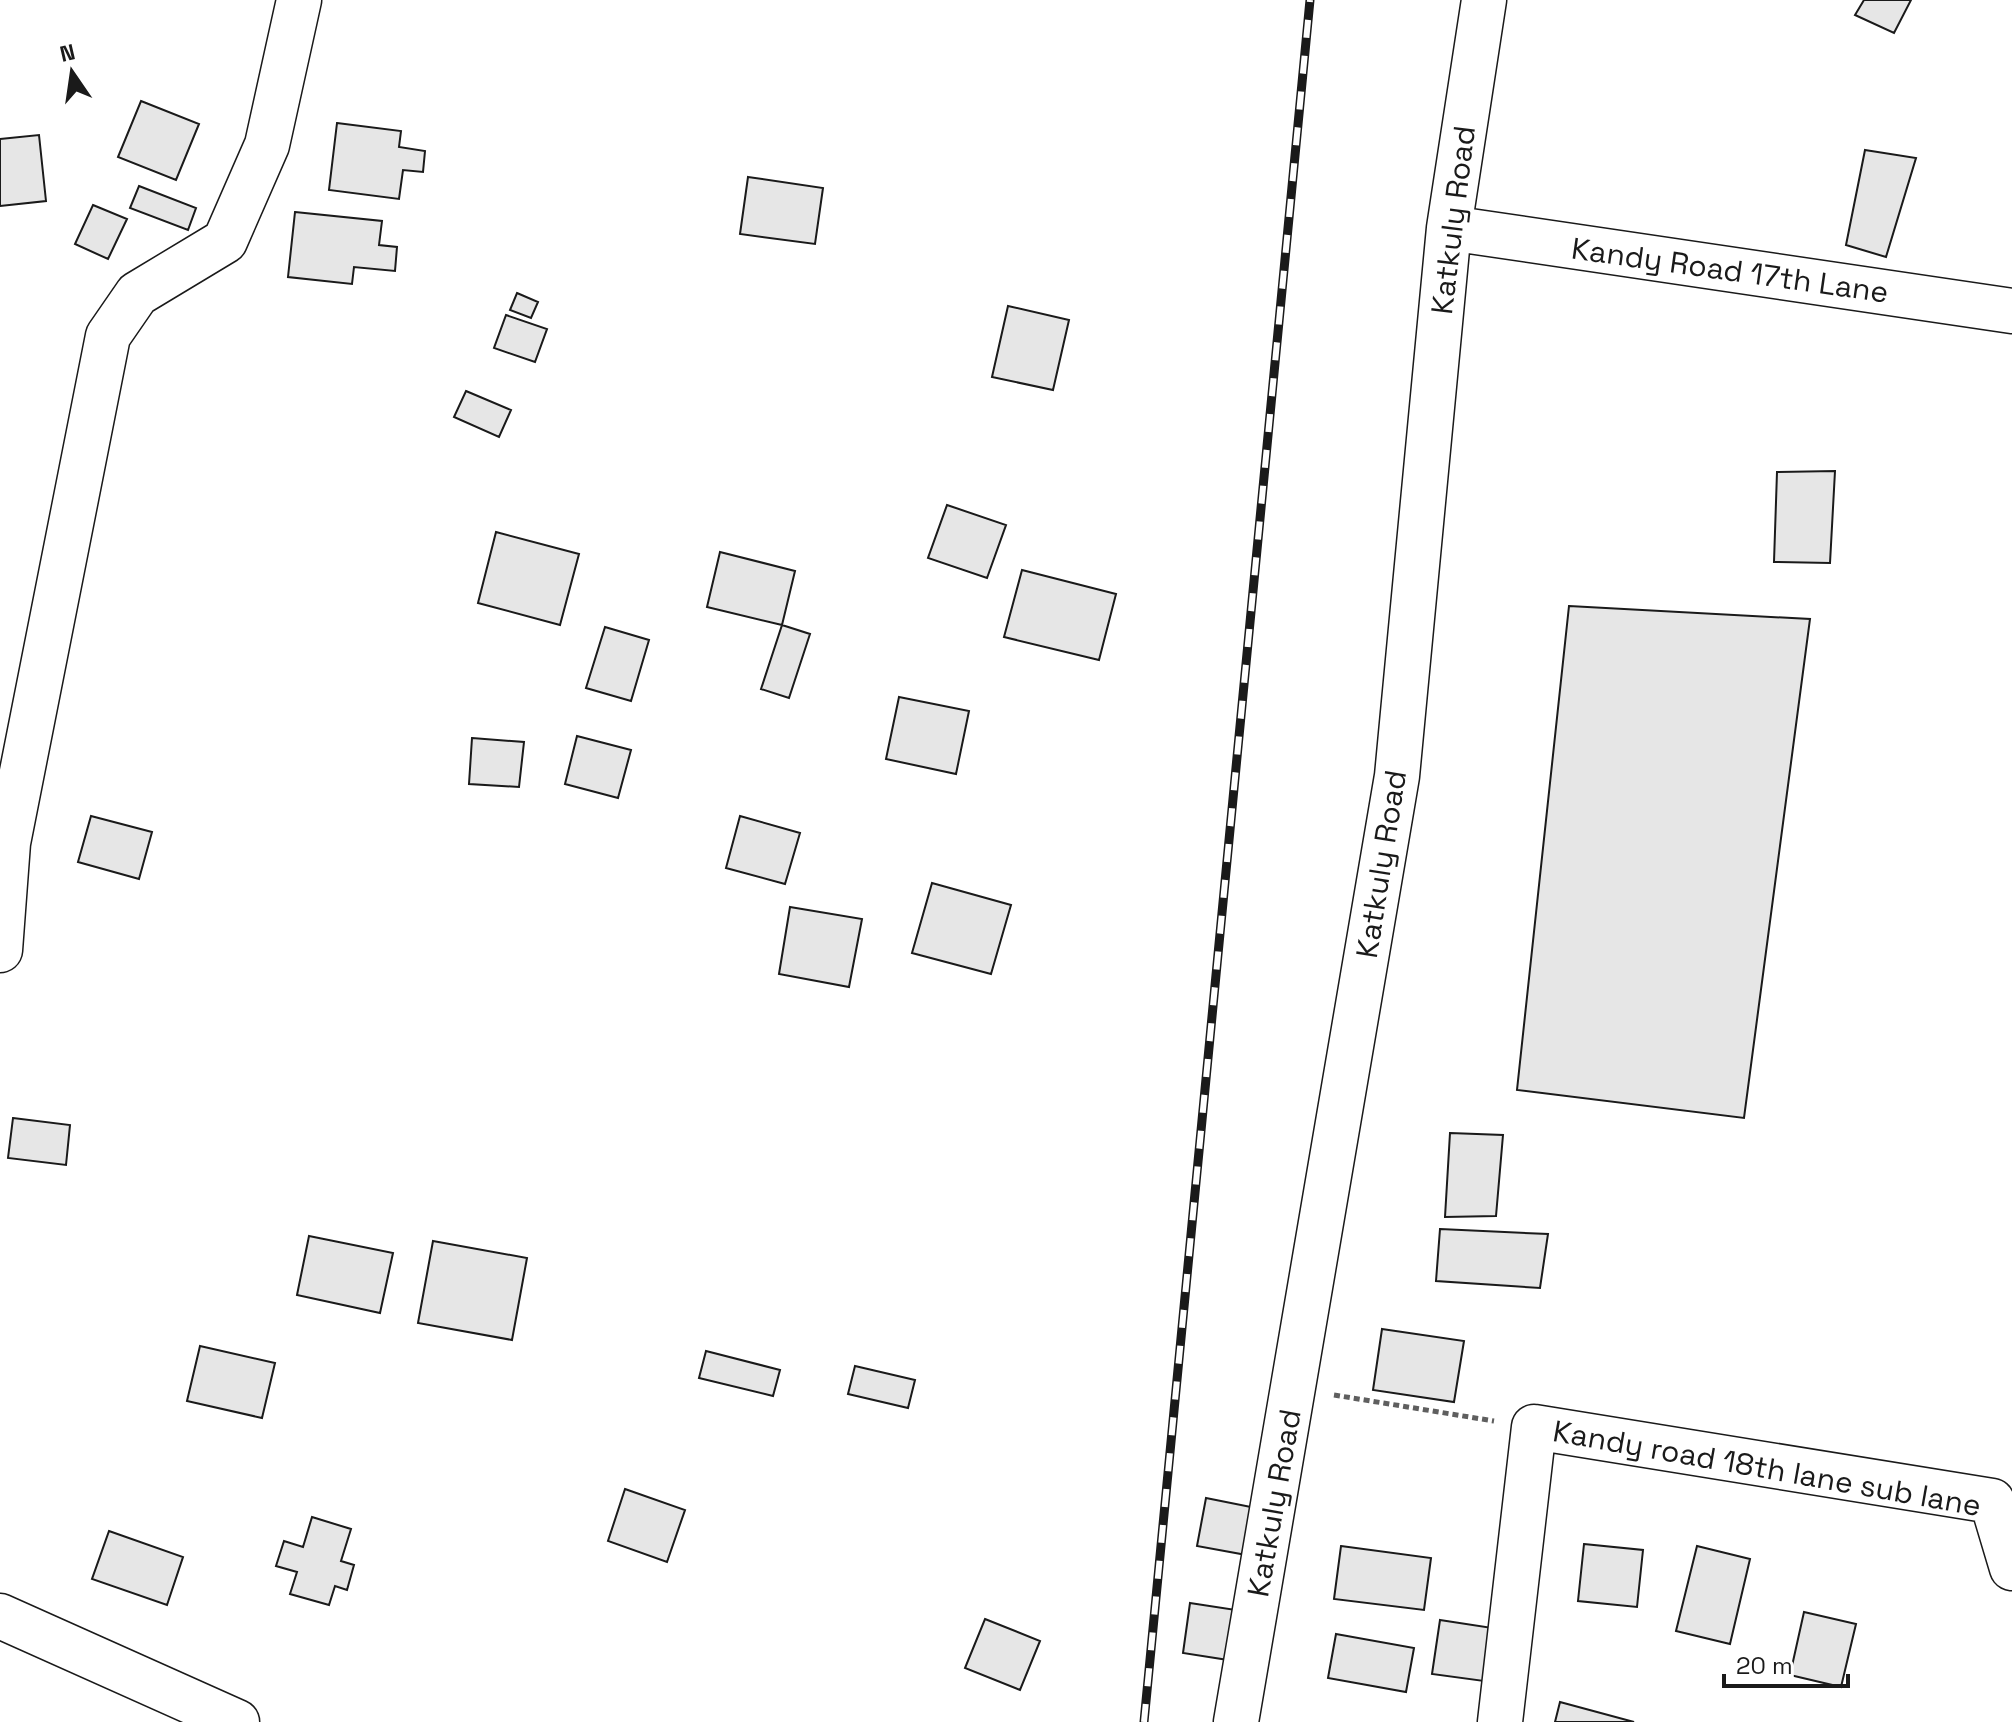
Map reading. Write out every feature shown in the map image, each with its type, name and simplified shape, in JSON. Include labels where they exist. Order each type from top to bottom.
[{"type":"street","points":[[0,950],[8,843],[108,336],[137,294],[225,241],[267,145],[299,0]]},
{"type":"street","name":"Katkuly Road","points":[[1236,1722],[1397,776],[1449,228],[1484,0]]},
{"type":"street","name":"Kandy Road 17th Lane","points":[[1449,228],[2012,311]]},
{"type":"street","name":"Kandy road 18th lane sub lane","points":[[1500,1722],[1534,1427],[1992,1501],[2012,1568]]},
{"type":"street","points":[[0,1616],[237,1722]]},
{"type":"path","points":[[1294,1389],[1534,1427]]},
{"type":"building","points":[[1864,0],[1911,0],[1894,33],[1855,15]]},
{"type":"building","points":[[141,101],[199,124],[176,180],[118,157]]},
{"type":"building","points":[[337,123],[401,131],[399,147],[425,151],[423,172],[403,170],[399,199],[329,190]]},
{"type":"building","points":[[39,135],[46,201],[0,206],[0,139]]},
{"type":"building","points":[[1865,150],[1916,158],[1886,257],[1846,245]]},
{"type":"building","points":[[748,177],[823,188],[815,244],[740,234]]},
{"type":"building","points":[[139,186],[196,208],[188,230],[130,208]]},
{"type":"building","points":[[93,205],[127,219],[108,259],[75,244]]},
{"type":"building","points":[[295,212],[382,221],[379,245],[397,247],[395,271],[354,267],[352,284],[288,277]]},
{"type":"building","points":[[517,293],[538,302],[531,318],[510,310]]},
{"type":"building","points":[[1008,306],[1069,320],[1053,390],[992,377]]},
{"type":"building","points":[[506,315],[547,329],[535,362],[494,348]]},
{"type":"building","points":[[466,391],[511,410],[499,437],[454,417]]},
{"type":"building","points":[[1835,471],[1830,563],[1774,562],[1777,472]]},
{"type":"building","points":[[947,505],[1006,525],[987,578],[928,558]]},
{"type":"building","points":[[496,532],[579,554],[560,625],[478,603]]},
{"type":"building","points":[[720,552],[795,571],[782,625],[707,607]]},
{"type":"building","points":[[1022,570],[1116,594],[1099,660],[1004,637]]},
{"type":"building","points":[[1569,606],[1810,619],[1744,1118],[1517,1090]]},
{"type":"building","points":[[782,625],[810,634],[789,698],[761,689]]},
{"type":"building","points":[[605,627],[649,640],[631,701],[586,688]]},
{"type":"building","points":[[899,697],[969,711],[956,774],[886,759]]},
{"type":"building","points":[[577,736],[631,750],[618,798],[565,784]]},
{"type":"building","points":[[472,738],[524,742],[519,787],[469,784]]},
{"type":"building","points":[[91,816],[152,832],[139,879],[78,862]]},
{"type":"building","points":[[740,816],[800,833],[785,884],[726,868]]},
{"type":"building","points":[[932,883],[1011,905],[991,974],[912,953]]},
{"type":"building","points":[[790,907],[862,919],[849,987],[779,974]]},
{"type":"building","points":[[13,1118],[70,1125],[66,1165],[8,1158]]},
{"type":"building","points":[[1450,1133],[1503,1135],[1496,1216],[1445,1217]]},
{"type":"building","points":[[1440,1229],[1548,1234],[1540,1288],[1436,1281]]},
{"type":"building","points":[[309,1236],[393,1253],[380,1313],[297,1295]]},
{"type":"building","points":[[433,1241],[527,1258],[512,1340],[418,1323]]},
{"type":"building","points":[[1382,1329],[1464,1341],[1454,1402],[1373,1390]]},
{"type":"building","points":[[200,1346],[275,1363],[262,1418],[187,1401]]},
{"type":"building","points":[[706,1351],[780,1370],[773,1396],[699,1378]]},
{"type":"building","points":[[855,1366],[915,1380],[908,1408],[848,1394]]},
{"type":"building","points":[[625,1489],[685,1510],[667,1562],[608,1541]]},
{"type":"building","points":[[1206,1498],[1261,1509],[1252,1556],[1197,1546]]},
{"type":"building","points":[[312,1517],[351,1529],[341,1561],[354,1565],[347,1590],[335,1586],[329,1605],[290,1594],[297,1572],[276,1566],[284,1541],[303,1547]]},
{"type":"building","points":[[109,1531],[183,1557],[167,1605],[92,1579]]},
{"type":"building","points":[[1584,1544],[1643,1550],[1637,1607],[1578,1601]]},
{"type":"building","points":[[1341,1546],[1431,1558],[1424,1610],[1334,1599]]},
{"type":"building","points":[[1697,1546],[1750,1559],[1730,1644],[1676,1631]]},
{"type":"building","points":[[1190,1603],[1249,1612],[1241,1662],[1183,1653]]},
{"type":"building","points":[[1804,1612],[1856,1624],[1841,1687],[1790,1675]]},
{"type":"building","points":[[985,1619],[1040,1641],[1020,1690],[965,1668]]},
{"type":"building","points":[[1440,1620],[1499,1629],[1491,1682],[1432,1674]]},
{"type":"building","points":[[1336,1634],[1414,1648],[1406,1692],[1328,1678]]},
{"type":"building","points":[[1560,1702],[1634,1722],[1555,1722]]},
{"type":"railway","points":[[1144,1722],[1310,0]]}]
